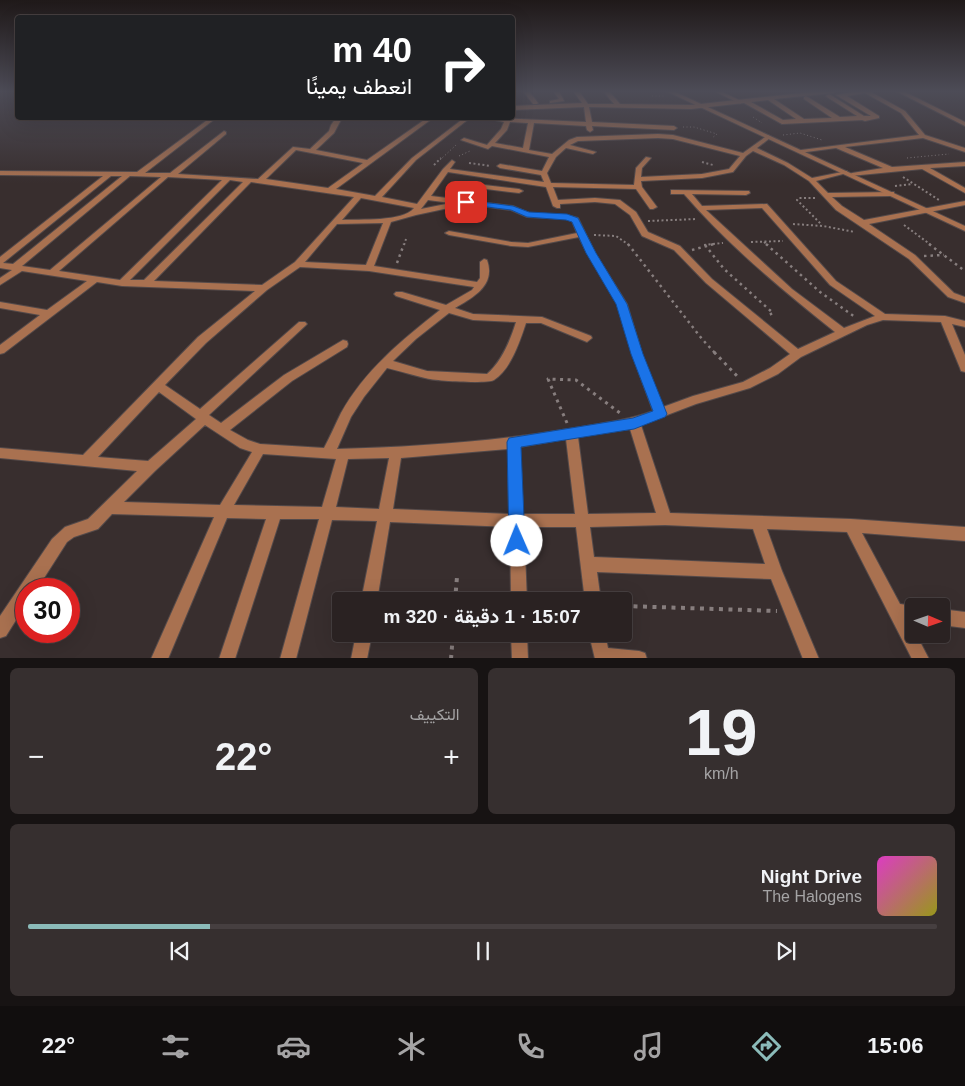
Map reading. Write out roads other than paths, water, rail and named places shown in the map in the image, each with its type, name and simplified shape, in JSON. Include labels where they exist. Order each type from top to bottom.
[{"type":"street","points":[[138,175],[209,122]]},
{"type":"street","points":[[312,151],[332,132],[336,122]]},
{"type":"street","points":[[330,190],[366,162],[425,122]]},
{"type":"street","points":[[377,198],[414,159],[462,122]]},
{"type":"street","points":[[451,130],[470,136],[464,140],[487,147],[504,130],[508,122]]},
{"type":"street","points":[[524,122],[674,128]]},
{"type":"street","points":[[526,151],[531,122]]},
{"type":"street","points":[[670,122],[674,128],[673,137]]},
{"type":"street","points":[[734,122],[965,229]]},
{"type":"street","points":[[796,122],[809,122]]},
{"type":"street","points":[[911,122],[923,136]]},
{"type":"street","points":[[590,124],[591,138]]},
{"type":"street","points":[[51,274],[168,176],[224,133]]},
{"type":"street","points":[[544,173],[553,156],[564,146],[574,140],[591,138],[642,135],[673,137],[744,155]]},
{"type":"street","points":[[801,152],[923,136],[965,150]]},
{"type":"street","points":[[445,170],[550,185],[638,183],[702,176],[731,170],[744,155],[768,137]]},
{"type":"street","points":[[491,144],[553,156]]},
{"type":"street","points":[[564,146],[593,152]]},
{"type":"street","points":[[837,146],[892,170]]},
{"type":"street","points":[[260,181],[294,148],[366,162]]},
{"type":"street","points":[[752,148],[786,164],[810,180],[839,208],[912,256],[951,295],[965,300]]},
{"type":"street","points":[[648,158],[639,168],[638,183],[652,206]]},
{"type":"street","points":[[416,210],[452,162]]},
{"type":"street","points":[[810,180],[849,174],[965,164]]},
{"type":"street","points":[[500,166],[544,173]]},
{"type":"street","points":[[923,167],[965,191]]},
{"type":"street","points":[[513,208],[519,192],[535,172]]},
{"type":"street","points":[[0,173],[128,174],[249,180],[377,198],[416,210]]},
{"type":"street","points":[[544,173],[560,216]]},
{"type":"street","points":[[0,263],[110,174]]},
{"type":"street","points":[[0,282],[128,174]]},
{"type":"street","points":[[702,176],[712,194]]},
{"type":"street","points":[[122,282],[227,179]]},
{"type":"street","points":[[146,284],[249,180]]},
{"type":"street","points":[[470,185],[519,192]]},
{"type":"street","points":[[674,192],[746,193]]},
{"type":"street","points":[[687,193],[698,208],[789,291],[843,333]]},
{"type":"street","points":[[828,196],[891,194]]},
{"type":"street","points":[[87,460],[214,329],[264,288],[298,264],[359,195]]},
{"type":"street","points":[[425,197],[513,208],[527,215],[560,216],[574,219],[622,304],[640,362],[660,414]]},
{"type":"street","points":[[556,202],[595,200],[617,202],[633,214],[645,234],[677,248],[709,281],[797,354]]},
{"type":"street","points":[[335,222],[388,221],[416,210],[463,202]]},
{"type":"street","points":[[863,223],[965,203]]},
{"type":"street","points":[[698,208],[762,206],[767,208],[833,283],[883,317]]},
{"type":"street","points":[[369,268],[388,221]]},
{"type":"street","points":[[449,233],[510,244],[528,245],[582,234]]},
{"type":"street","points":[[328,454],[352,405],[385,363],[412,337],[447,309],[472,295],[481,285],[485,274],[484,262]]},
{"type":"street","points":[[0,263],[16,268],[94,280],[146,284],[264,288]]},
{"type":"street","points":[[298,264],[369,268],[481,285]]},
{"type":"street","points":[[1,347],[94,280]]},
{"type":"street","points":[[400,294],[481,318],[522,318],[550,322],[588,338]]},
{"type":"street","points":[[0,305],[49,314]]},
{"type":"street","points":[[158,386],[202,418],[244,444],[260,448],[344,455],[396,453],[514,442],[634,423],[693,400],[746,385],[774,371],[797,354],[864,323],[883,317],[945,319],[965,324]]},
{"type":"street","points":[[385,363],[427,375],[488,378],[497,370],[513,344],[522,318]]},
{"type":"street","points":[[945,319],[965,368]]},
{"type":"street","points":[[35,578],[62,537],[73,530],[82,529],[93,524],[150,467],[302,324]]},
{"type":"street","points":[[221,430],[288,378],[343,344]]},
{"type":"street","points":[[634,423],[665,519]]},
{"type":"street","points":[[572,434],[592,592]]},
{"type":"street","points":[[514,442],[518,592]]},
{"type":"street","points":[[159,658],[223,512],[260,448]]},
{"type":"street","points":[[0,453],[150,467]]},
{"type":"street","points":[[371,592],[396,453]]},
{"type":"street","points":[[288,658],[344,455]]},
{"type":"street","points":[[108,508],[275,514],[328,513],[384,517],[517,521],[582,522],[665,519],[851,526],[965,534]]},
{"type":"street","points":[[226,658],[275,514]]},
{"type":"street","points":[[758,523],[775,572],[811,658]]},
{"type":"street","points":[[851,526],[921,658]]},
{"type":"street","points":[[588,564],[775,572]]},
{"type":"street","points":[[0,630],[15,608]]},
{"type":"street","points":[[897,612],[905,613]]},
{"type":"street","points":[[950,618],[965,620]]},
{"type":"street","points":[[359,658],[362,642]]},
{"type":"street","points":[[519,642],[520,658]]},
{"type":"street","points":[[599,642],[602,656],[639,658]]}]
